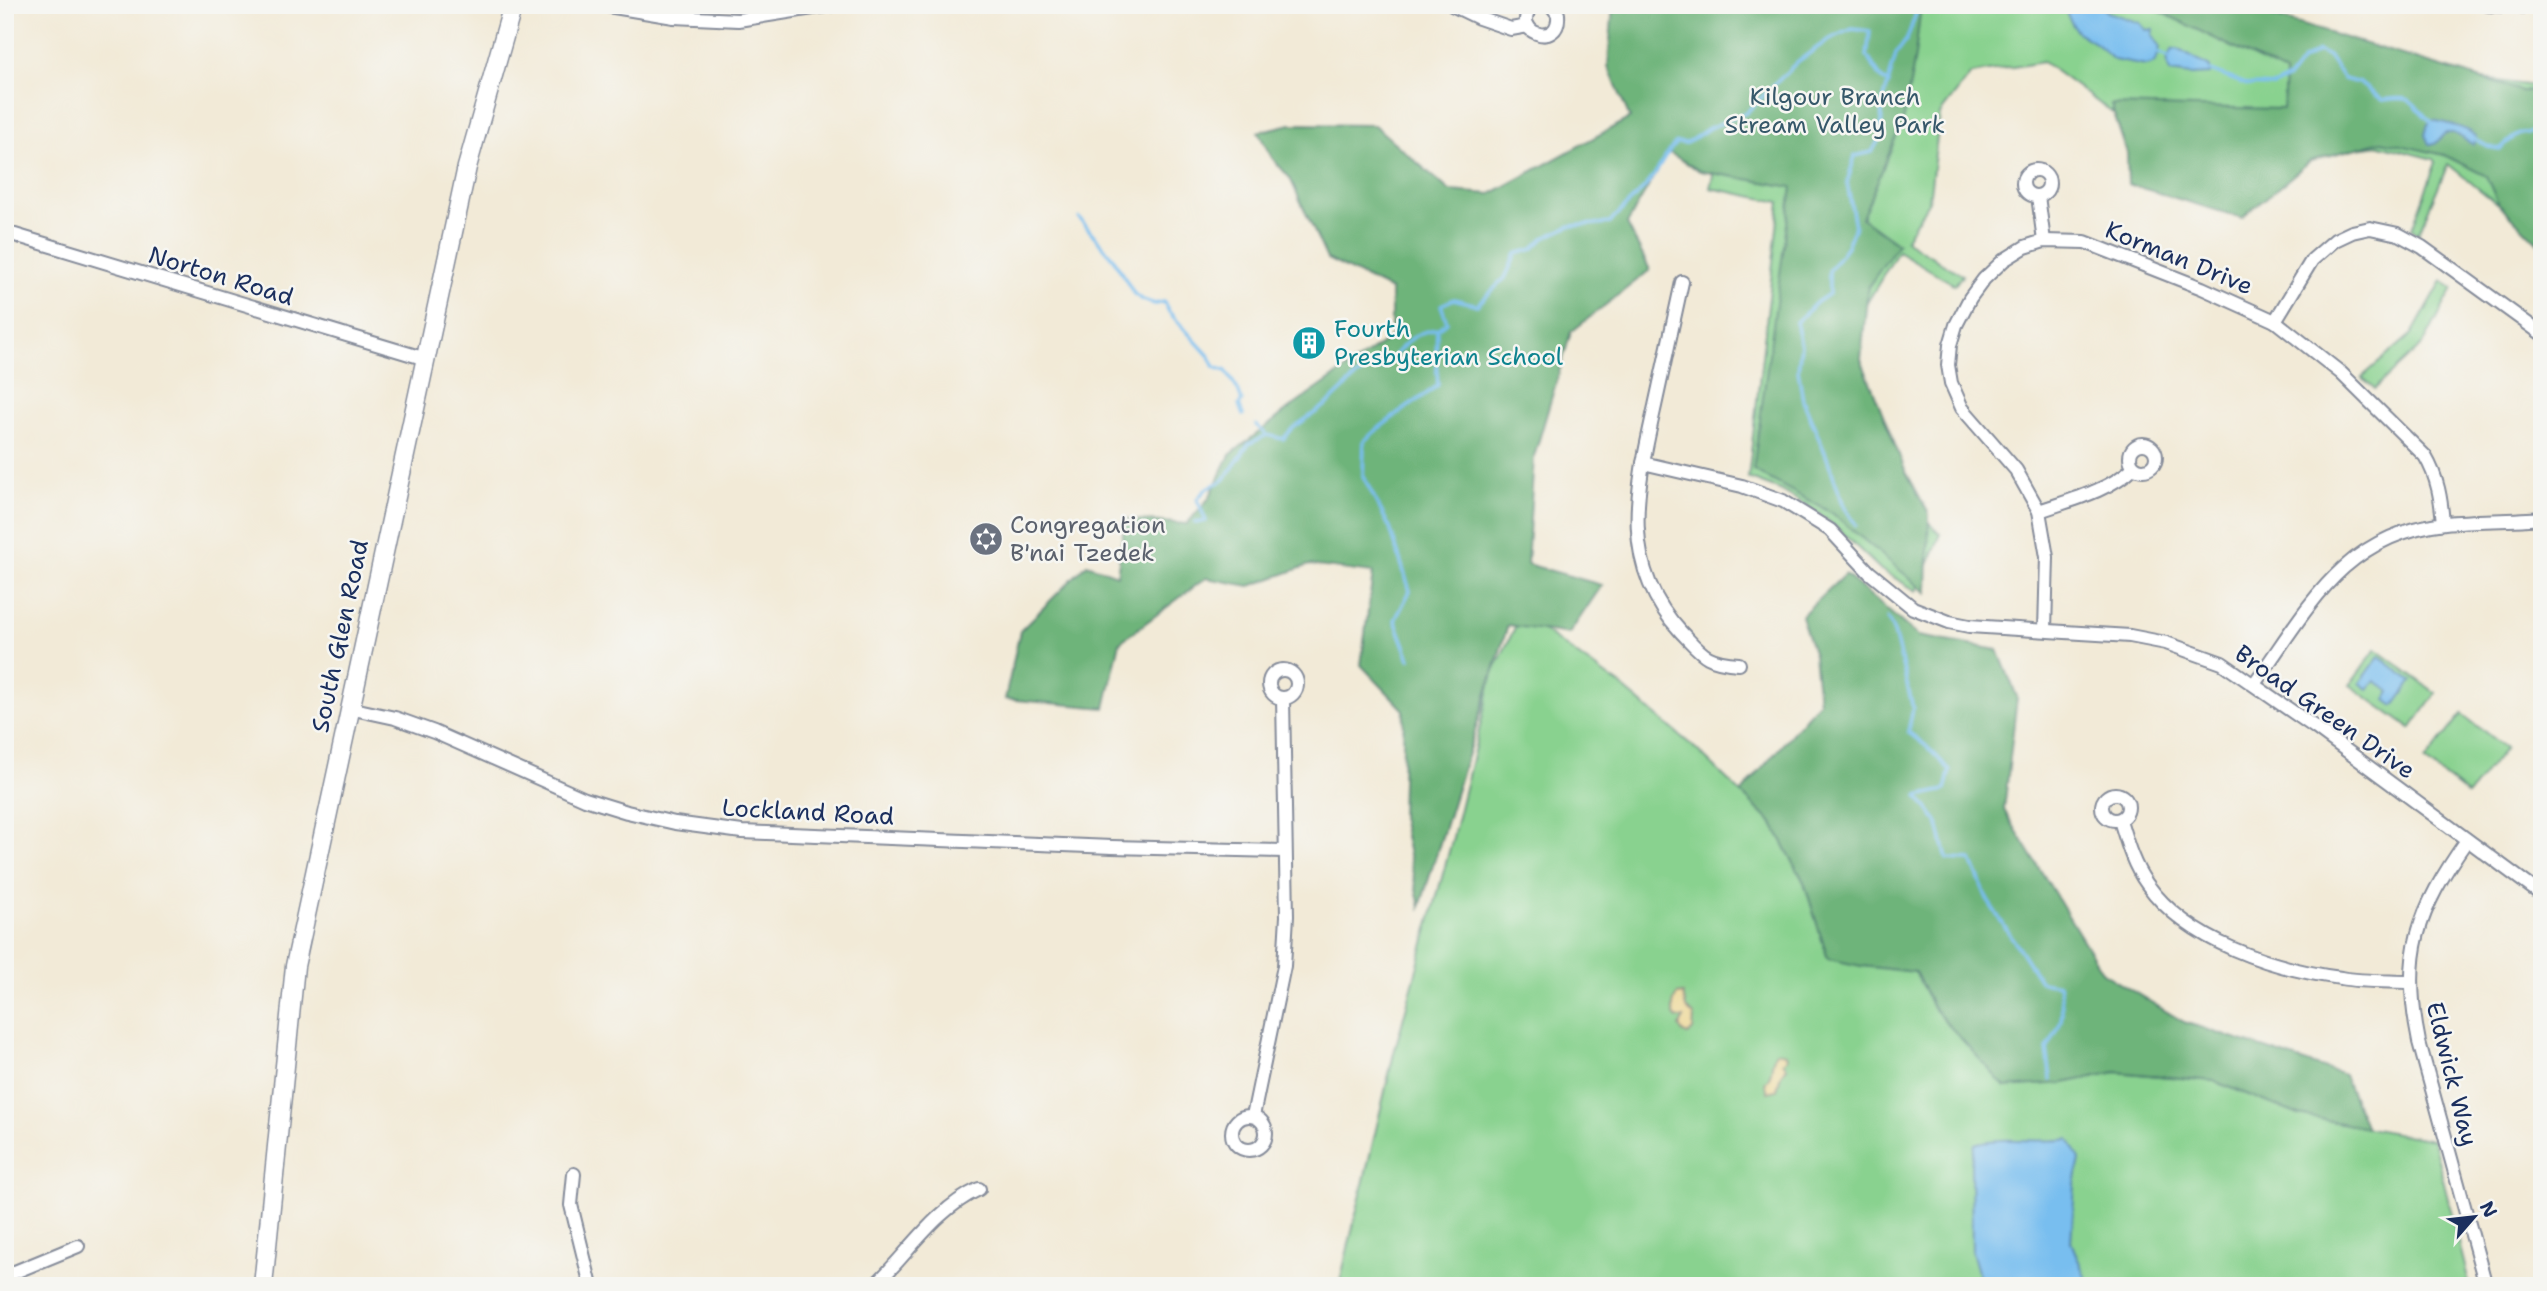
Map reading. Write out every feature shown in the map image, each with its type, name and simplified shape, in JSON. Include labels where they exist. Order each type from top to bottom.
[{"type":"main road","name":"South Glen Road","points":[[262,1286],[295,965],[468,163],[513,5]]},
{"type":"street","points":[[603,5],[674,17],[738,20],[832,5]]},
{"type":"street","points":[[1452,5],[1511,29],[1528,26],[1540,35],[1555,30],[1559,20],[1551,5]]},
{"type":"street","points":[[1528,26],[1527,15],[1534,5]]},
{"type":"street","points":[[2488,5],[2542,7]]},
{"type":"street","points":[[2038,196],[2044,241]]},
{"type":"street","points":[[2275,321],[2312,260],[2335,240],[2370,228],[2398,234],[2422,247],[2542,334]]},
{"type":"street","name":"Norton Road","points":[[5,232],[426,359]]},
{"type":"street","name":"Korman Drive","points":[[2045,629],[2047,557],[2039,512],[2016,470],[1962,408],[1951,383],[1948,365],[1956,325],[1984,279],[2004,260],[2025,247],[2044,241],[2085,243],[2202,288],[2275,321],[2341,373],[2425,456],[2441,494],[2443,523]]},
{"type":"street","points":[[1682,282],[1637,494],[1637,533],[1643,564],[1654,593],[1671,621],[1699,652],[1715,663],[1739,664]]},
{"type":"street","name":"Broad Green Drive","points":[[1643,463],[1742,486],[1783,501],[1830,530],[1869,572],[1913,608],[1949,622],[1969,626],[2130,636],[2166,643],[2221,663],[2254,684],[2542,895]]},
{"type":"street","points":[[2039,512],[2107,486],[2124,477],[2134,467]]},
{"type":"street","points":[[2254,684],[2323,588],[2355,556],[2395,536],[2443,523],[2542,518]]},
{"type":"street","points":[[1253,1116],[1284,966],[1287,916],[1283,698]]},
{"type":"street","name":"Lockland Road","points":[[349,708],[395,718],[433,732],[585,799],[675,823],[742,832],[1112,848],[1285,851]]},
{"type":"street","points":[[2120,820],[2133,860],[2148,885],[2173,913],[2197,932],[2258,958],[2300,971],[2344,979],[2410,982]]},
{"type":"street","name":"Eldwick Way","points":[[2467,841],[2442,876],[2426,906],[2413,954],[2410,982],[2419,1042],[2486,1286]]},
{"type":"street","points":[[574,1174],[571,1205],[591,1286]]},
{"type":"street","points":[[874,1286],[938,1216],[961,1197],[979,1189]]},
{"type":"street","points":[[5,1276],[78,1246]]},
{"type":"green space","points":[[1613,5],[1921,5],[1904,118],[1862,218],[1898,244],[1868,287],[1861,359],[1905,470],[1929,514],[1927,593],[1832,513],[1753,470],[1792,187],[1700,171],[1668,152],[1627,224],[1650,270],[1571,332],[1534,457],[1527,564],[1602,585],[1569,634],[1508,625],[1420,907],[1401,817],[1404,710],[1361,665],[1373,573],[1309,565],[1250,586],[1206,578],[1120,642],[1105,708],[1005,699],[1020,631],[1087,564],[1117,575],[1125,519],[1187,524],[1209,498],[1230,455],[1290,408],[1391,337],[1391,290],[1327,259],[1290,178],[1272,158],[1258,132],[1291,124],[1374,125],[1450,191],[1491,194],[1630,118],[1608,66]]},
{"type":"green space","name":"Kilgour Branch Stream Valley Park","points":[[1706,5],[2224,5],[2468,77],[2542,87],[2542,240],[2448,164],[2418,234],[2412,229],[2436,162],[2434,159],[2380,145],[2294,156],[2242,208],[2043,62],[1971,74],[1940,114],[1929,201],[1905,240],[1962,275],[1955,285],[1898,251],[1832,361],[1911,506],[1941,534],[1917,591],[1881,570],[1836,527],[1811,508],[1780,490],[1748,478],[1780,202],[1710,188],[1734,85]]},
{"type":"green space","points":[[2147,5],[2245,5],[2269,15],[2522,91],[2542,92],[2542,247],[2498,203],[2486,176],[2444,155],[2382,141],[2310,161],[2242,218],[2128,184],[2127,153],[2111,105],[2283,109],[2285,73]]},
{"type":"green space","points":[[2442,281],[2453,288],[2424,343],[2375,389],[2362,377],[2412,334]]},
{"type":"green space","points":[[1845,574],[1918,636],[1998,650],[2017,697],[2004,810],[2103,973],[2184,1022],[2344,1075],[2366,1128],[2299,1115],[2214,1081],[2116,1072],[2064,1083],[2005,1087],[1935,1010],[1915,972],[1828,959],[1804,882],[1773,824],[1741,793],[1819,702],[1814,655],[1801,616]]},
{"type":"green space","points":[[1521,615],[1621,686],[1696,749],[1773,824],[1804,882],[1828,959],[1915,972],[1935,1011],[2064,1083],[2116,1072],[2214,1081],[2299,1115],[2433,1140],[2470,1286],[1339,1286],[1394,1053],[1453,837],[1493,673]]},
{"type":"green space","points":[[2376,649],[2436,693],[2411,729],[2350,685]]},
{"type":"green space","points":[[2462,714],[2505,748],[2468,795],[2425,761]]},
{"type":"sand","points":[[1683,994],[1686,1008],[1694,1016],[1693,1030],[1688,1035],[1679,1027],[1684,1018],[1676,1018],[1673,1009],[1677,995]]},
{"type":"sand","points":[[1776,1051],[1786,1053],[1787,1058],[1783,1062],[1787,1068],[1781,1074],[1777,1090],[1768,1092],[1765,1083],[1770,1076]]},
{"type":"water","points":[[2066,5],[2100,5],[2108,12],[2140,23],[2146,30],[2153,29],[2152,36],[2160,47],[2157,58],[2153,64],[2146,66],[2114,60],[2077,32],[2067,15]]},
{"type":"water","points":[[2177,49],[2210,67],[2210,74],[2170,72],[2168,58],[2172,50]]},
{"type":"water","points":[[2434,120],[2472,133],[2476,136],[2474,145],[2453,133],[2445,133],[2435,144],[2429,144],[2425,135],[2428,124]]},
{"type":"water","points":[[2379,657],[2412,681],[2394,706],[2386,700],[2391,692],[2375,681],[2368,689],[2360,683]]},
{"type":"water","points":[[2069,1139],[2080,1159],[2075,1184],[2071,1242],[2089,1286],[1982,1286],[1972,1251],[1971,1163],[1975,1144],[1998,1140]]},
{"type":"waterway","points":[[1856,525],[1844,506],[1803,400],[1798,370],[1801,345],[1796,322],[1829,294],[1829,271],[1847,246],[1855,226],[1847,183],[1855,156],[1872,152],[1881,136],[1882,106],[1896,54],[1907,39],[1919,5]]},
{"type":"waterway","points":[[1195,523],[1206,521],[1197,499],[1207,488],[1224,480],[1249,444],[1267,435],[1283,439],[1293,428],[1329,403],[1356,377],[1367,370],[1384,368],[1411,339],[1447,322],[1441,305],[1454,299],[1477,305],[1505,278],[1516,254],[1533,249],[1544,238],[1570,226],[1610,223],[1650,181],[1676,143],[1687,143],[1709,128],[1746,113],[1797,62],[1828,40],[1852,29],[1870,31],[1867,56],[1882,79],[1889,84]]},
{"type":"waterway","points":[[2211,71],[2248,85],[2273,86],[2289,78],[2302,61],[2318,51],[2328,56],[2344,79],[2359,83],[2383,100],[2409,100],[2433,123]]},
{"type":"waterway","points":[[2158,53],[2168,57]]},
{"type":"waterway","points":[[2472,137],[2488,147],[2500,149],[2518,135],[2542,134]]},
{"type":"waterway","points":[[1079,218],[1113,258],[1134,294],[1155,304],[1164,302],[1169,312],[1210,357],[1215,367],[1226,371],[1238,390],[1243,415]]},
{"type":"waterway","points":[[1410,659],[1395,620],[1410,591],[1390,528],[1363,476],[1364,441],[1438,385],[1437,330]]},
{"type":"waterway","points":[[1256,425],[1267,435]]},
{"type":"waterway","points":[[1887,618],[1894,632],[1913,708],[1908,732],[1950,770],[1945,790],[1918,796],[1937,821],[1947,859],[1971,860],[1988,901],[2041,982],[2059,985],[2061,1019],[2047,1049],[2051,1080]]},
{"type":"place","name":"Fourth Presbyterian School","points":[[1309,343]]},
{"type":"place","name":"Congregation B'nai Tzedek","points":[[986,539]]}]
